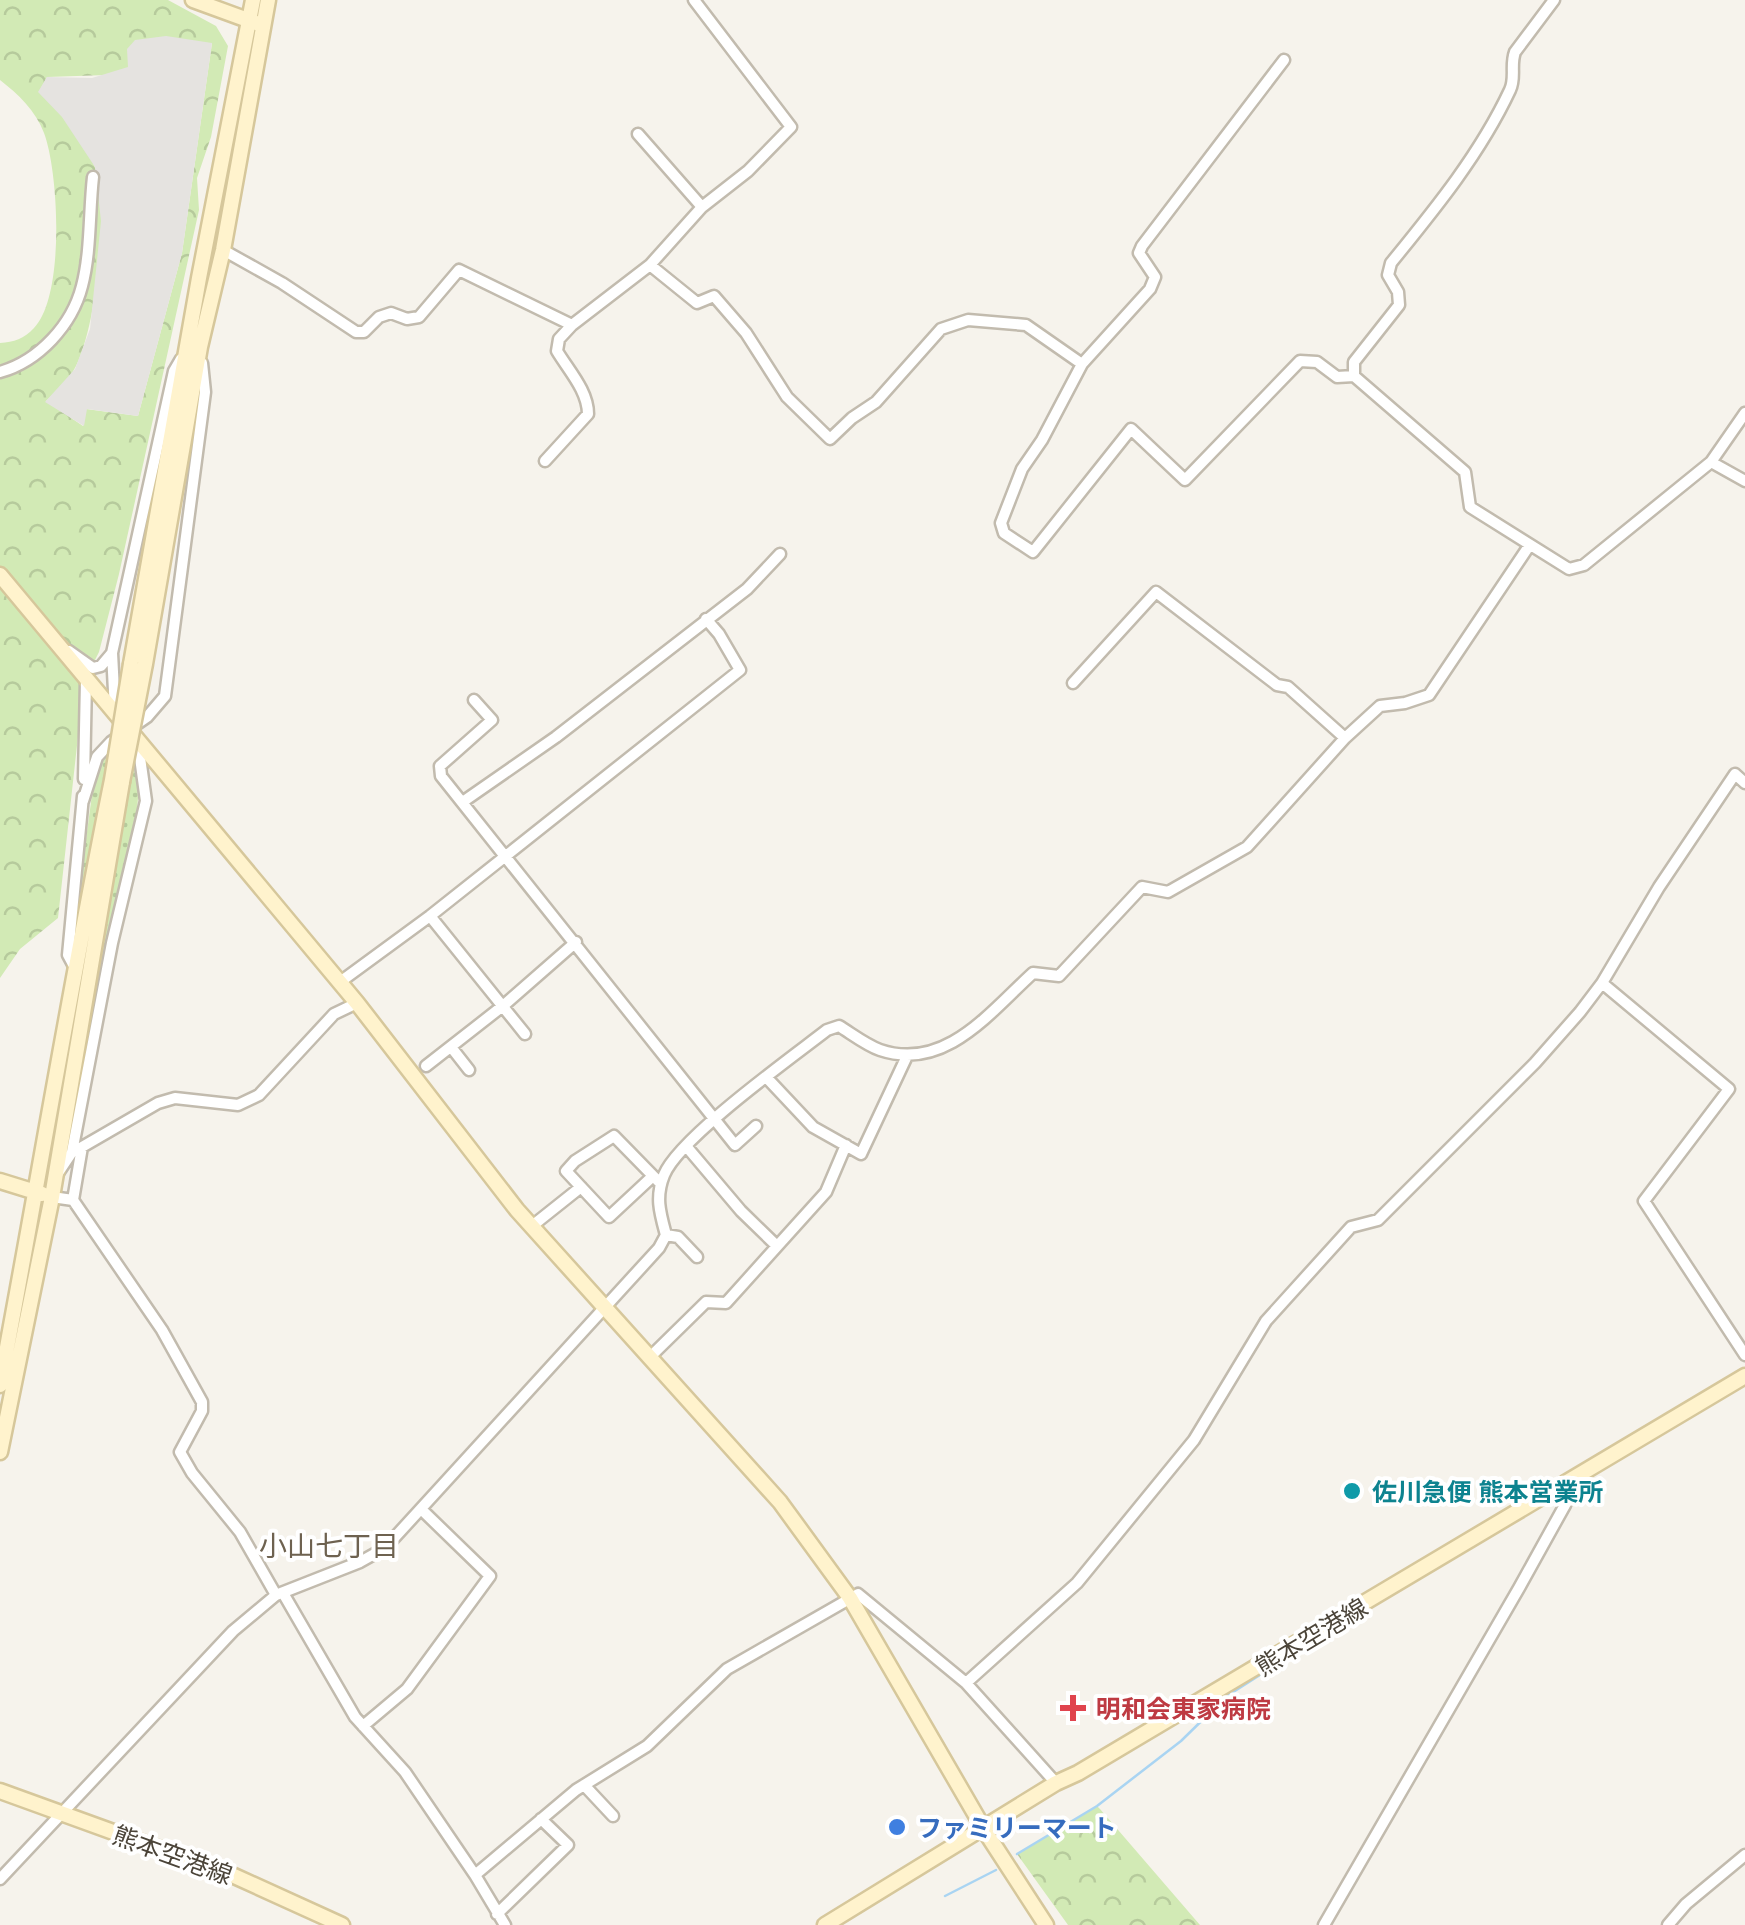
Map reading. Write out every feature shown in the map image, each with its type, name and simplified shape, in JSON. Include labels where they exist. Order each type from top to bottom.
[{"type":"street","points":[[194,0],[255,22]]},
{"type":"street","points":[[115,716],[112,654],[174,371],[194,347],[223,250],[255,22],[253,0]]},
{"type":"street","points":[[0,1452],[52,1197],[117,781],[194,347],[255,22],[268,0]]},
{"type":"street","points":[[545,461],[590,408],[557,351],[558,339],[650,265],[702,207],[748,171],[791,127],[694,0]]},
{"type":"street","points":[[1354,376],[1354,362],[1399,305],[1398,292],[1388,275],[1391,263],[1482,144],[1513,85],[1515,52],[1554,0]]},
{"type":"street","points":[[1284,60],[1142,246],[1139,253],[1155,277],[1150,289],[1082,364],[1022,469],[1001,523],[1004,533],[1032,552],[1131,429],[1185,480],[1300,361],[1317,362],[1337,377],[1354,376],[1465,472],[1470,507],[1569,569],[1584,564],[1711,462],[1745,414]]},
{"type":"street","points":[[638,134],[702,207]]},
{"type":"street","points":[[0,372],[37,354],[64,326],[82,286],[92,177]]},
{"type":"street","points":[[223,250],[356,332],[364,332],[379,317],[391,313],[406,319],[419,317],[459,270],[572,325]]},
{"type":"street","points":[[650,265],[697,303],[714,296],[746,333],[787,397],[830,439],[876,402],[941,329],[968,320],[1026,325],[1082,364]]},
{"type":"street","points":[[83,801],[97,757],[111,742],[133,737],[165,696],[205,392],[194,347]]},
{"type":"street","points":[[1711,462],[1745,481]]},
{"type":"street","points":[[0,1878],[196,1667],[280,1594],[385,1548],[659,1248],[666,1235],[657,1206],[657,1180],[614,1136],[575,1161],[566,1171],[609,1217],[657,1180],[714,1121],[827,1030],[839,1026],[877,1049],[907,1056],[940,1050],[964,1036],[1033,973],[1059,976],[1142,887],[1168,892],[1246,847],[1345,738],[1380,706],[1429,695],[1529,546]]},
{"type":"street","points":[[464,801],[556,737],[747,589],[780,554]]},
{"type":"street","points":[[0,575],[340,982],[532,1226],[780,1502],[850,1598],[982,1826],[1046,1925]]},
{"type":"street","points":[[1073,683],[1156,592],[1276,686],[1288,686],[1345,738]]},
{"type":"street","points":[[340,982],[430,916],[740,670],[720,634],[706,620]]},
{"type":"street","points":[[52,639],[93,668],[102,666],[112,654]]},
{"type":"street","points":[[75,968],[68,954],[83,801],[86,681]]},
{"type":"street","points":[[474,700],[492,720],[440,766],[441,776],[735,1145],[756,1126]]},
{"type":"street","points":[[55,1178],[72,1152],[112,942],[146,801],[133,737]]},
{"type":"street","points":[[966,1683],[1077,1583],[1194,1440],[1266,1321],[1351,1226],[1378,1220],[1534,1062],[1602,983],[1658,887],[1735,774],[1745,783]]},
{"type":"street","points":[[0,1385],[75,968],[117,781]]},
{"type":"street","points":[[430,916],[525,1034]]},
{"type":"street","points":[[426,1066],[504,1006],[576,942]]},
{"type":"street","points":[[1602,983],[1729,1089],[1644,1201],[1745,1355]]},
{"type":"street","points":[[357,1004],[334,1014],[259,1095],[238,1106],[175,1098],[158,1103],[82,1147],[73,1200],[162,1330],[196,1391],[202,1411],[180,1452],[192,1473],[240,1532],[363,1726],[405,1772],[476,1875],[504,1925]]},
{"type":"street","points":[[451,1047],[469,1070]]},
{"type":"street","points":[[766,1077],[813,1127],[861,1154],[907,1056]]},
{"type":"street","points":[[686,1146],[741,1212],[777,1246]]},
{"type":"street","points":[[650,1356],[706,1302],[726,1303],[826,1192],[846,1146]]},
{"type":"street","points":[[0,1181],[73,1200]]},
{"type":"street","points":[[532,1226],[581,1187]]},
{"type":"street","points":[[666,1235],[678,1236],[697,1258]]},
{"type":"street","name":"熊本空港線","points":[[824,1925],[982,1826],[1078,1774],[1745,1376]]},
{"type":"street","points":[[1339,1925],[1325,1922],[1519,1588],[1565,1506],[1577,1474]]},
{"type":"street","points":[[363,1726],[406,1690],[490,1576],[422,1510]]},
{"type":"street","points":[[476,1875],[584,1785],[647,1746],[727,1668],[858,1594],[966,1683],[1056,1783]]},
{"type":"street","points":[[584,1785],[613,1816]]},
{"type":"street","name":"熊本空港線","points":[[0,1792],[232,1876],[342,1925]]},
{"type":"street","points":[[497,1914],[568,1845],[541,1819]]},
{"type":"street","points":[[1668,1925],[1686,1904],[1745,1854]]},
{"type":"green space","points":[[0,0],[168,0],[216,26],[228,46],[211,137],[197,178],[199,210],[119,574],[99,652],[84,682],[58,918],[20,949],[0,978],[0,343],[26,335],[44,312],[55,263],[56,204],[44,133],[26,104],[0,80]],"holes":[[[212,43],[182,253],[138,416],[86,409],[83,426],[46,401],[70,376],[83,348],[95,296],[101,237],[95,167],[70,127],[39,92],[47,77],[107,75]]]},
{"type":"green space","points":[[109,748],[75,945],[72,944],[95,772]]},
{"type":"green space","points":[[133,761],[139,788],[137,809],[64,1152]]},
{"type":"green space","points":[[1097,1806],[1200,1925],[1068,1925],[1017,1854]]},
{"type":"shaded area","points":[[166,36],[212,43],[182,253],[138,416],[87,409],[84,426],[45,402],[75,369],[90,329],[101,221],[95,167],[62,117],[38,92],[47,77],[92,78],[128,67],[127,49],[135,40]]},
{"type":"waterway","points":[[1017,1854],[1097,1806],[1181,1741],[1227,1696],[1293,1654]]},
{"type":"waterway","points":[[945,1896],[996,1870]]},
{"type":"place","name":"佐川急便 熊本営業所","points":[[1352,1491]]},
{"type":"place","name":"明和会東家病院","points":[[1073,1708]]},
{"type":"place","name":"ファミリーマート","points":[[897,1827]]},
{"type":"district","name":"小山七丁目","points":[[329,1545]]}]
